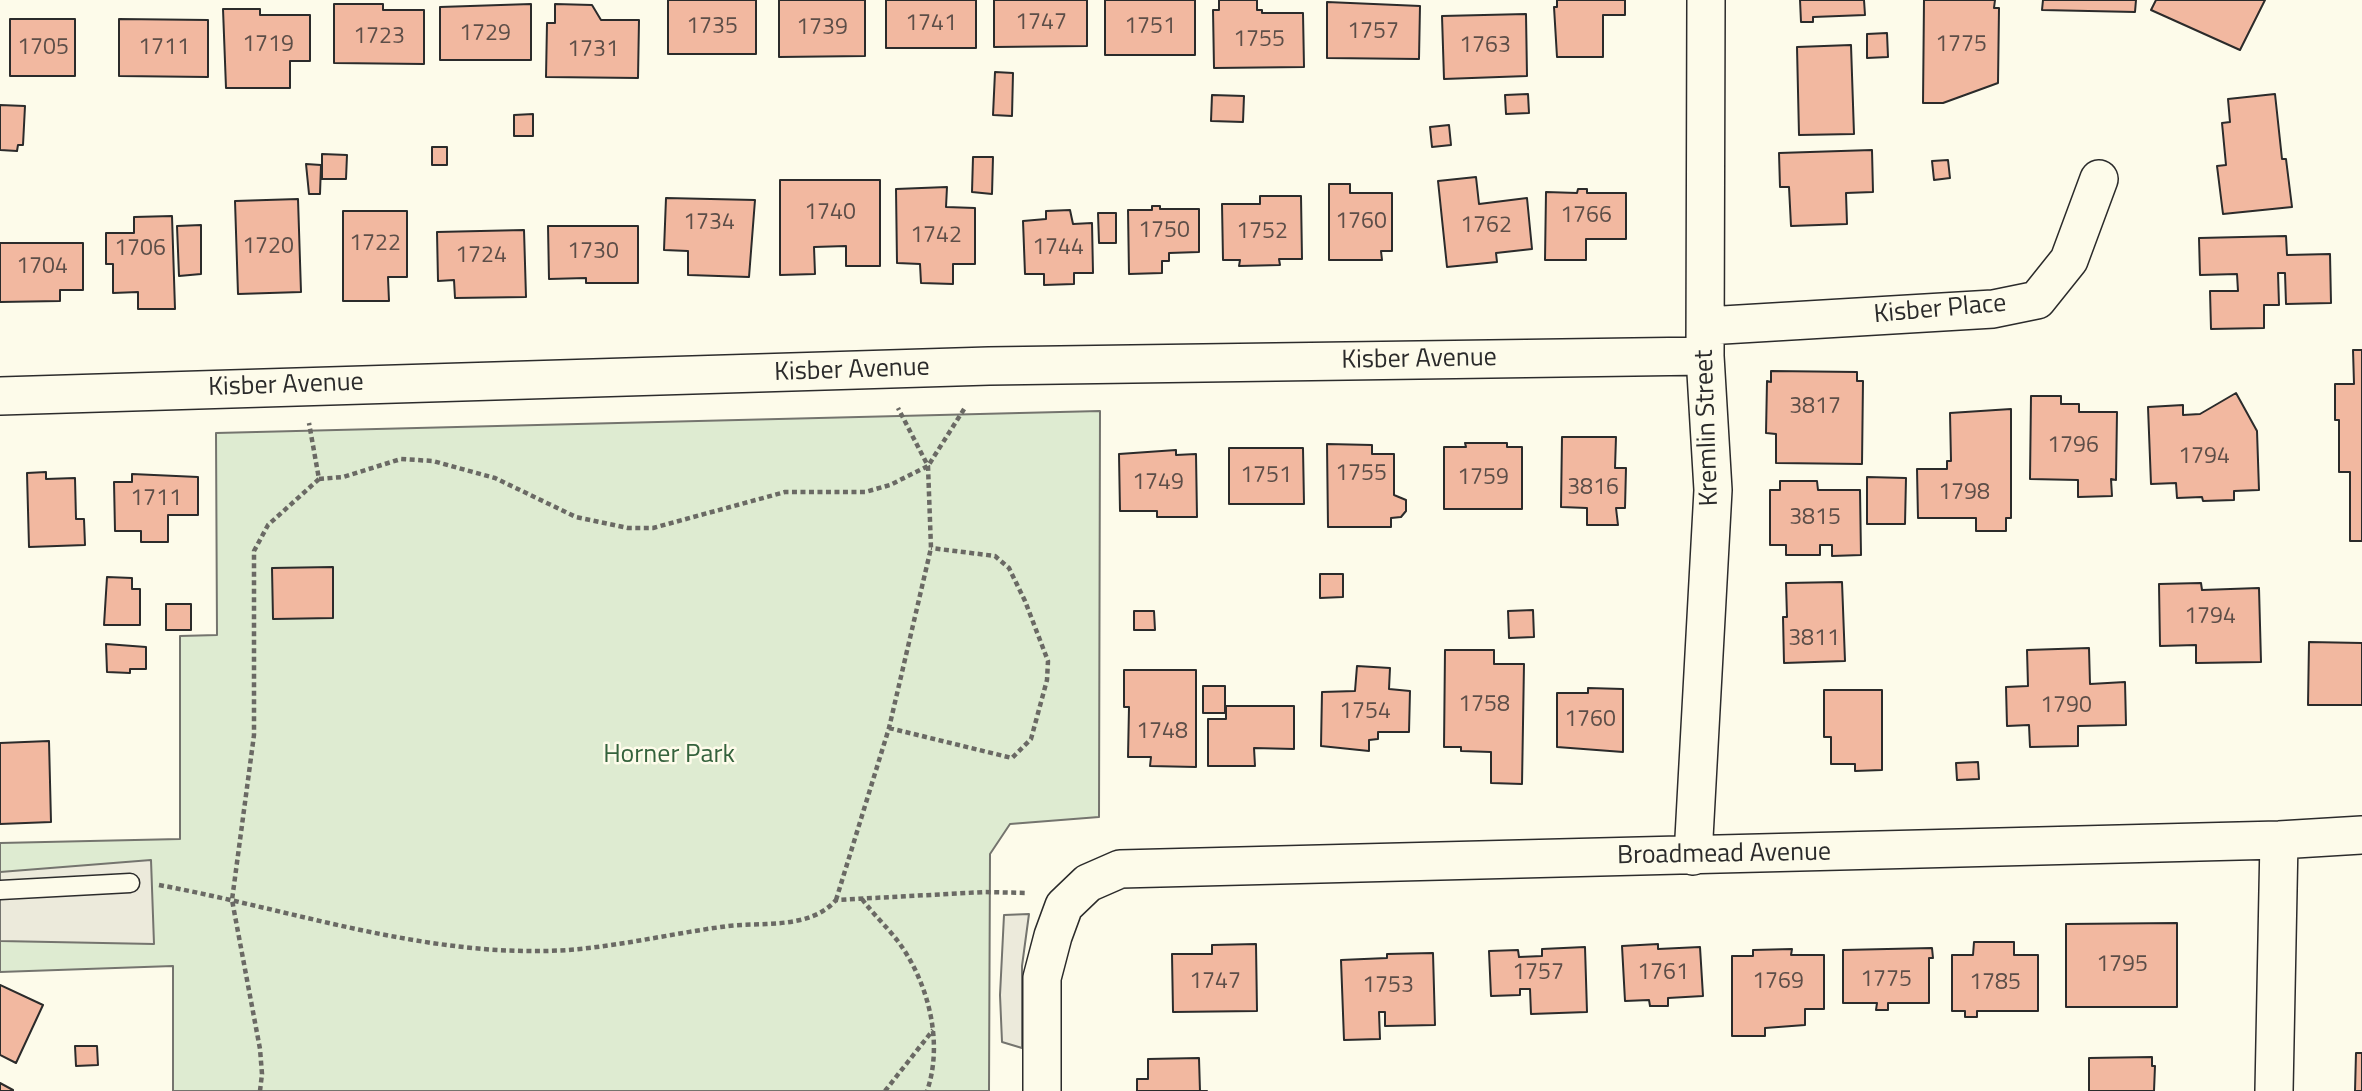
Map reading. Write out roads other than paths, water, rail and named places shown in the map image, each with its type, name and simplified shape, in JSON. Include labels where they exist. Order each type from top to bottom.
[{"type":"street","name":"Kremlin Street","points":[[1693,856],[1713,490],[1705,341],[1706,0]]},
{"type":"street","name":"Kisber Place","points":[[1705,341],[1993,309],[2037,300],[2069,260],[2099,179]]},
{"type":"street","name":"Kisber Avenue","points":[[0,396],[878,370],[1705,341]]},
{"type":"street","name":"Broadmead Avenue","points":[[1042,1091],[1042,978],[1076,895],[1119,870],[2279,840],[2362,835]]},
{"type":"street","points":[[2274,1091],[2279,840]]},
{"type":"lane","points":[[0,890],[130,883]]},
{"type":"park label","name":"Horner Park","points":[[669,756]]}]
